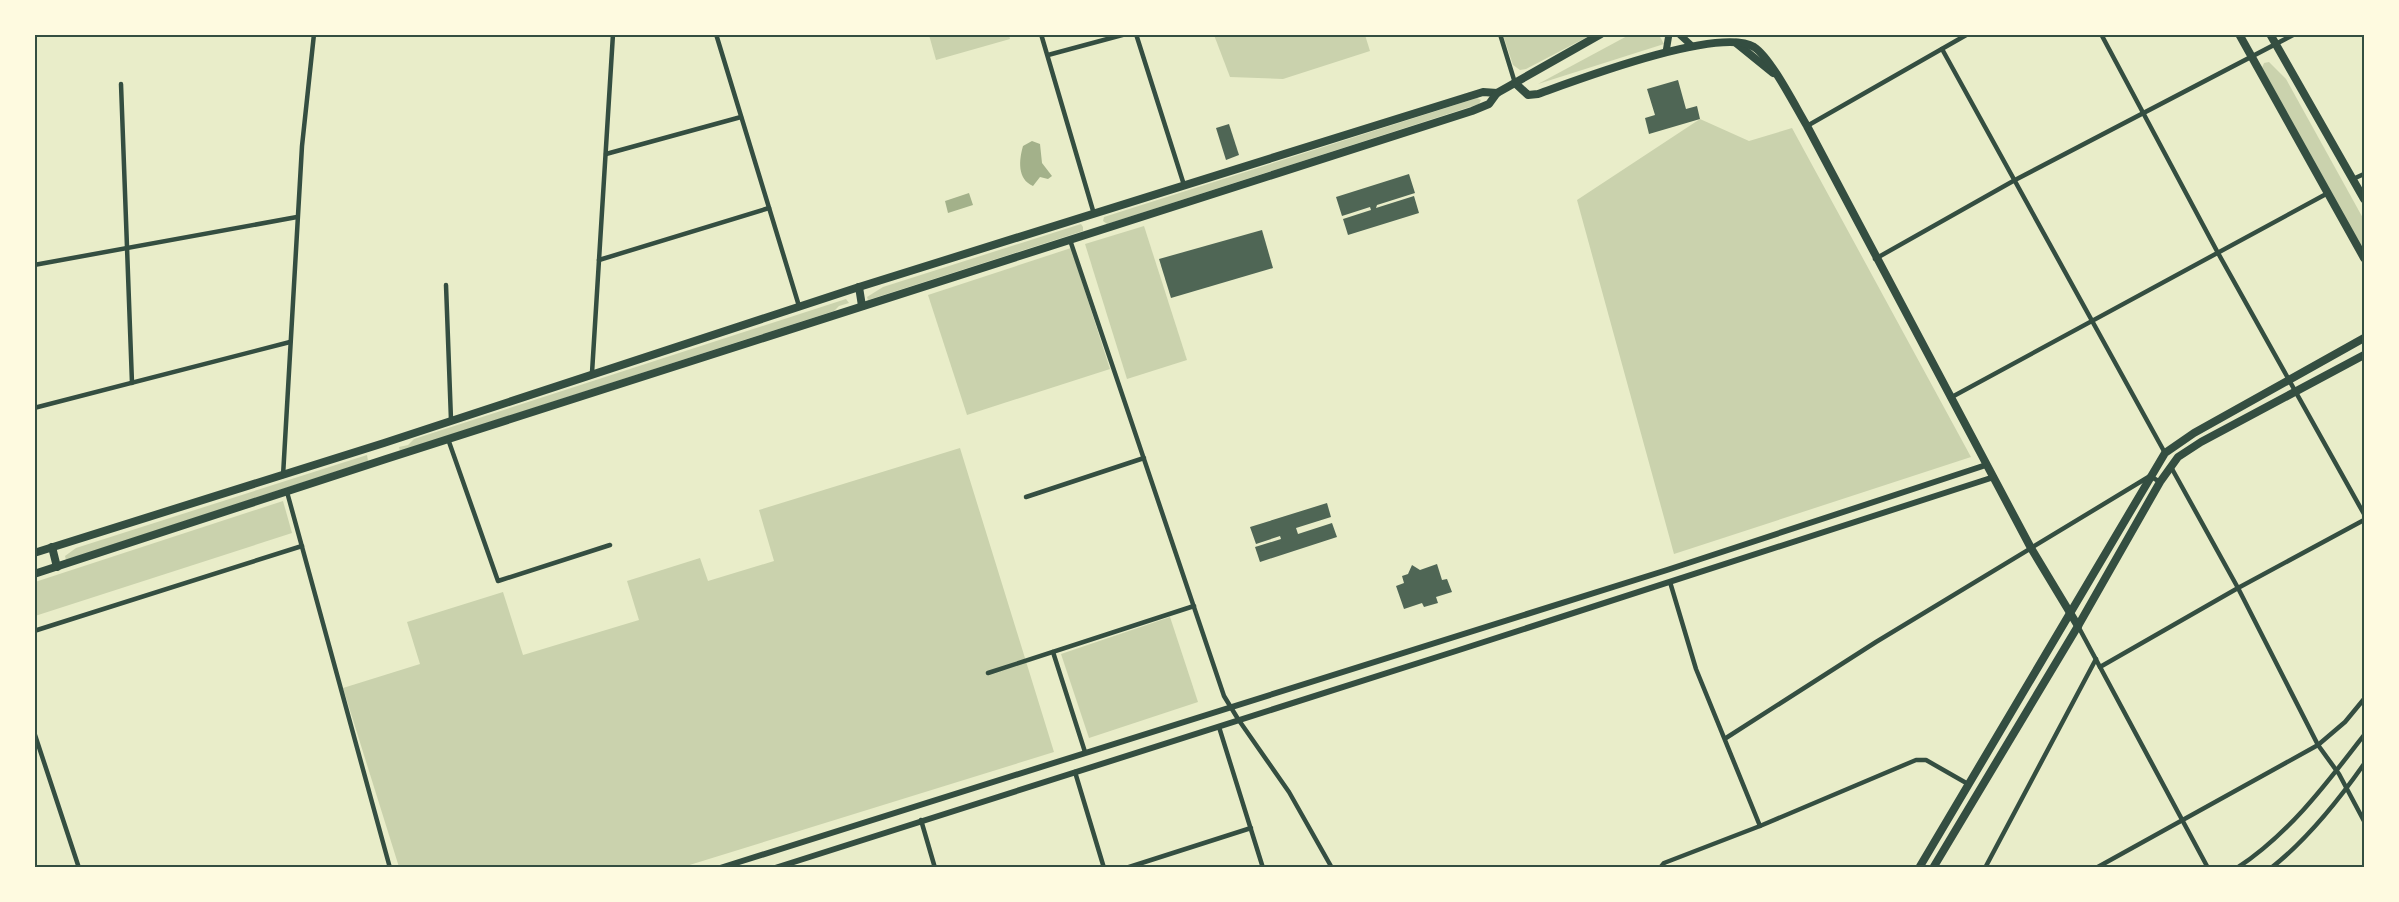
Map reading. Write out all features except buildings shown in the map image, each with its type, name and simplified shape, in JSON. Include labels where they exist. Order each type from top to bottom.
[{"type":"main road","points":[[34,574],[1458,116],[1489,104],[1497,93],[1601,34]]},
{"type":"main road","points":[[1666,52],[1669,34]]},
{"type":"main road","points":[[1679,34],[1692,46]]},
{"type":"main road","points":[[2239,34],[2364,258]]},
{"type":"main road","points":[[2270,34],[2364,199]]},
{"type":"main road","points":[[1515,83],[1528,95],[1538,94],[1666,52],[1692,46],[1736,42],[1775,74],[1807,126],[1875,259],[2031,548],[2078,626]]},
{"type":"main road","points":[[34,553],[283,476],[859,287],[1484,92],[1497,93]]},
{"type":"main road","points":[[859,287],[862,306]]},
{"type":"main road","points":[[1919,867],[2165,453],[2194,433],[2364,338]]},
{"type":"main road","points":[[1933,867],[2140,521],[2160,482],[2178,457],[2201,442],[2364,355]]},
{"type":"main road","points":[[2194,433],[2201,442]]},
{"type":"main road","points":[[384,443],[386,459]]},
{"type":"main road","points":[[2127,515],[2140,521]]},
{"type":"main road","points":[[51,547],[57,567]]},
{"type":"street","points":[[283,476],[297,217],[314,34]]},
{"type":"street","points":[[592,373],[613,34]]},
{"type":"street","points":[[716,34],[799,306]]},
{"type":"street","points":[[1041,34],[1094,214]]},
{"type":"street","points":[[1048,56],[1126,34]]},
{"type":"street","points":[[1136,34],[1184,185]]},
{"type":"street","points":[[1500,34],[1515,83]]},
{"type":"street","points":[[1807,126],[1968,34]]},
{"type":"street","points":[[2102,34],[2218,254],[2364,514]]},
{"type":"street","points":[[1875,259],[2015,180],[2295,34]]},
{"type":"street","points":[[1942,49],[2165,453]]},
{"type":"street","points":[[121,84],[132,383]]},
{"type":"street","points":[[606,154],[741,117]]},
{"type":"street","points":[[2353,180],[2364,174]]},
{"type":"street","points":[[1950,398],[2329,193]]},
{"type":"street","points":[[599,260],[769,208]]},
{"type":"street","points":[[34,265],[297,217]]},
{"type":"street","points":[[1070,240],[1229,706],[1289,792],[1332,867]]},
{"type":"street","points":[[446,285],[452,420]]},
{"type":"street","points":[[34,408],[290,342]]},
{"type":"street","points":[[448,439],[498,580],[610,545]]},
{"type":"street","points":[[1026,497],[1144,458]]},
{"type":"street","points":[[720,867],[1667,570],[1986,465]]},
{"type":"street","points":[[2171,467],[2238,588],[2318,745],[2337,771],[2364,821]]},
{"type":"street","points":[[1726,738],[2150,476],[2160,482]]},
{"type":"street","points":[[775,867],[1219,727],[1994,477]]},
{"type":"street","points":[[287,492],[390,867]]},
{"type":"street","points":[[2100,667],[2238,588],[2364,520]]},
{"type":"street","points":[[34,631],[302,546]]},
{"type":"street","points":[[1670,582],[1696,669],[1760,826]]},
{"type":"street","points":[[988,673],[1194,606]]},
{"type":"street","points":[[2078,626],[2208,867]]},
{"type":"street","points":[[1053,652],[1085,752]]},
{"type":"street","points":[[1985,867],[2096,659]]},
{"type":"street","points":[[2096,867],[2318,745],[2345,722],[2364,699]]},
{"type":"street","points":[[1219,727],[1263,867]]},
{"type":"street","points":[[34,732],[79,867]]},
{"type":"street","points":[[2237,867],[2276,837],[2337,771],[2364,735]]},
{"type":"street","points":[[1660,867],[1664,863],[1760,826],[1916,760],[1926,760],[1968,784]]},
{"type":"street","points":[[2271,867],[2285,857],[2347,788],[2364,764]]},
{"type":"street","points":[[1075,772],[1104,867]]},
{"type":"street","points":[[921,820],[935,867]]},
{"type":"street","points":[[1126,867],[1251,828]]},
{"type":"shaded area","points":[[1503,34],[1591,35],[1520,70],[1513,65]]},
{"type":"shaded area","points":[[929,35],[1009,35],[1010,39],[936,60]]},
{"type":"shaded area","points":[[1214,35],[1365,35],[1370,51],[1283,79],[1230,77]]},
{"type":"shaded area","points":[[1629,35],[1659,35],[1664,44],[1538,84]]},
{"type":"shaded area","points":[[2269,62],[2286,79],[2364,220],[2364,252],[2262,68],[2264,63]]},
{"type":"shaded area","points":[[1477,98],[1481,100],[1479,104],[1107,224],[1103,221],[1104,217]]},
{"type":"shaded area","points":[[1700,119],[1749,141],[1792,128],[1971,457],[1674,554],[1577,200]]},
{"type":"shaded area","points":[[1032,141],[1040,144],[1042,163],[1052,176],[1048,179],[1040,177],[1033,186],[1024,179],[1020,169],[1023,146]]},
{"type":"shaded area","points":[[969,193],[973,205],[948,213],[945,201]]},
{"type":"shaded area","points":[[1081,224],[1083,231],[868,300],[867,297],[883,287]]},
{"type":"shaded area","points":[[1144,226],[1187,360],[1127,379],[1085,244]]},
{"type":"shaded area","points":[[1071,248],[1110,369],[967,415],[928,295]]},
{"type":"shaded area","points":[[846,299],[849,303],[839,306],[834,311],[400,451],[399,447],[408,445],[414,439]]},
{"type":"shaded area","points":[[960,448],[1054,752],[683,867],[399,867],[343,688],[420,664],[407,622],[503,592],[523,655],[639,620],[627,581],[700,558],[708,581],[774,561],[759,510]]},
{"type":"shaded area","points":[[367,455],[368,461],[66,560],[65,556],[76,548]]},
{"type":"shaded area","points":[[283,501],[292,533],[35,616],[35,582]]},
{"type":"shaded area","points":[[1170,617],[1198,702],[1089,738],[1061,654]]}]
